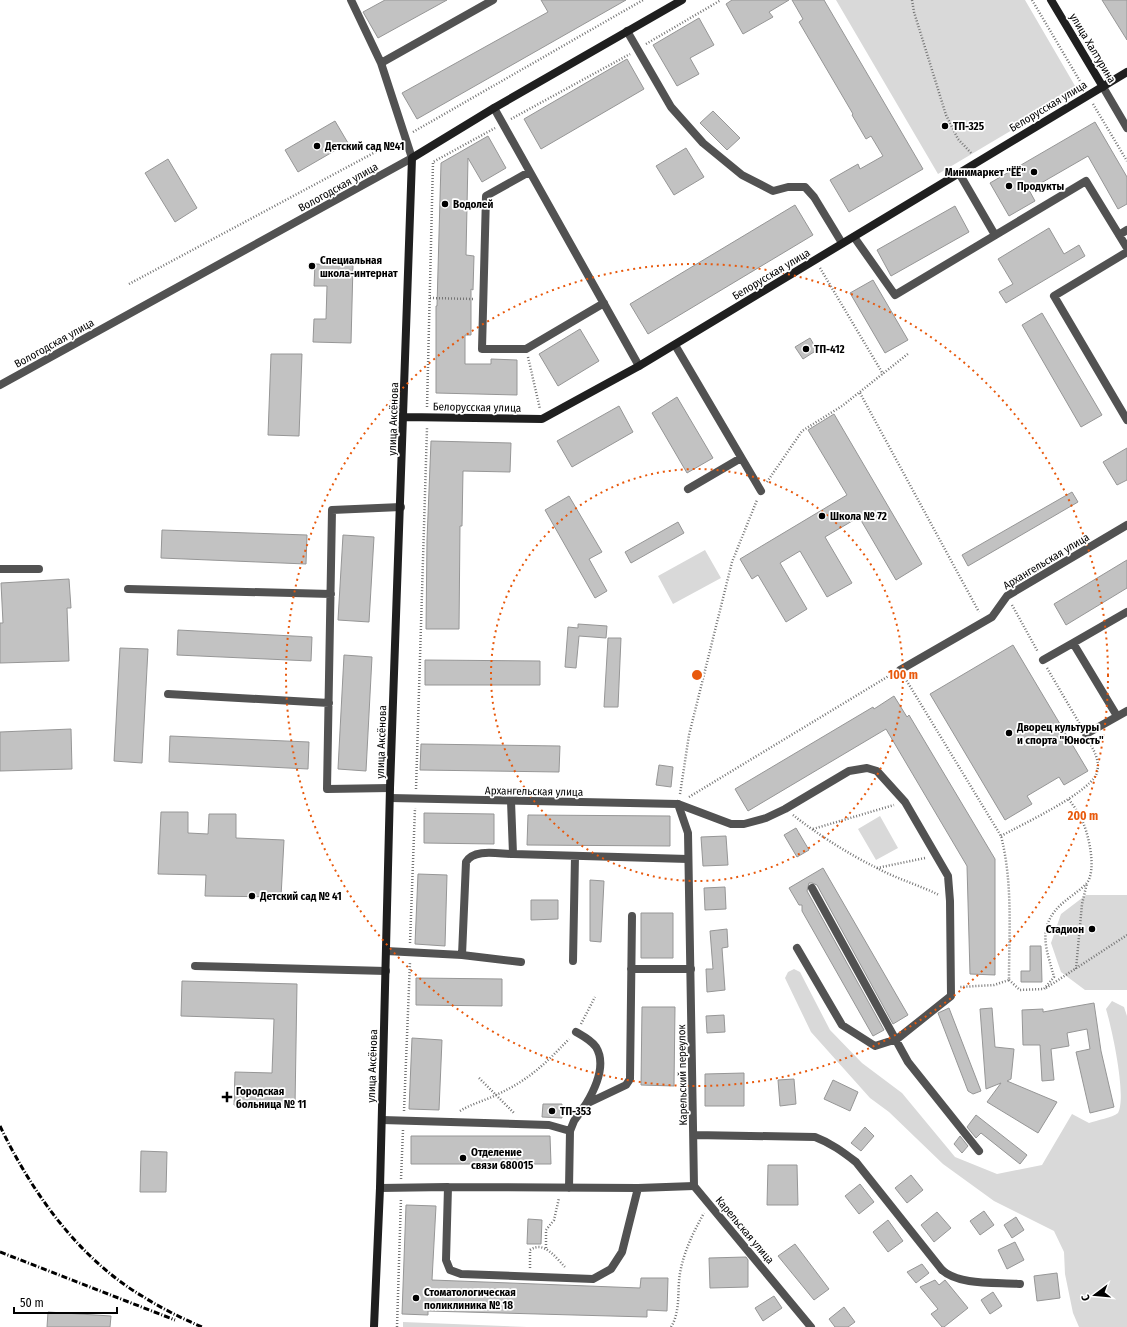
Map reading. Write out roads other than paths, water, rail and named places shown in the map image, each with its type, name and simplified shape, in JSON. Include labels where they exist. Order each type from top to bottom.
[{"type":"street","points":[[351,0],[381,63],[412,158]]},
{"type":"street","points":[[381,63],[493,0]]},
{"type":"street","name":"Вологодская улица","points":[[0,385],[412,158],[494,108],[682,0]]},
{"type":"street","name":"улица Халтурина","points":[[1051,0],[1127,128]]},
{"type":"street","points":[[627,32],[672,107],[703,143],[742,175],[773,191],[788,187],[805,187],[814,197],[842,243]]},
{"type":"street","name":"Белорусская улица","points":[[404,417],[542,419],[640,366],[1127,72]]},
{"type":"street","points":[[494,108],[640,366]]},
{"type":"street","name":"улица Аксёнова","points":[[374,1327],[380,1188],[390,788],[412,158]]},
{"type":"street","points":[[529,172],[486,196],[482,349],[526,349],[604,303]]},
{"type":"street","points":[[959,173],[996,235]]},
{"type":"street","points":[[854,236],[895,295],[1086,181],[1127,248]]},
{"type":"street","points":[[1119,235],[1127,230]]},
{"type":"street","points":[[1127,252],[1054,296],[1127,420]]},
{"type":"street","points":[[674,345],[761,491]]},
{"type":"street","points":[[688,489],[741,458]]},
{"type":"street","points":[[390,788],[327,789],[332,510],[401,507]]},
{"type":"street","name":"Архангельская улица","points":[[900,670],[984,622],[998,611],[1007,596],[1127,525]]},
{"type":"street","points":[[0,569],[39,568]]},
{"type":"street","points":[[128,589],[330,594]]},
{"type":"street","points":[[1043,660],[1127,612]]},
{"type":"street","points":[[1074,643],[1117,716]]},
{"type":"street","points":[[168,694],[329,704]]},
{"type":"street","points":[[1086,734],[1127,711]]},
{"type":"street","name":"Архангельская улица","points":[[390,798],[678,804],[731,824],[755,822],[785,809],[849,771],[862,768],[877,771],[905,802],[937,856],[948,876],[950,901],[951,996],[897,1040]]},
{"type":"street","points":[[511,801],[513,854]]},
{"type":"street","name":"Карельский переулок","points":[[678,804],[688,833],[694,1135],[815,1136],[825,1140],[840,1149],[856,1162],[948,1276],[958,1280],[1020,1284]]},
{"type":"street","points":[[462,956],[466,862],[468,858],[478,854],[513,854],[688,859]]},
{"type":"street","points":[[573,961],[575,856]]},
{"type":"street","points":[[812,888],[908,1062],[979,1150]]},
{"type":"street","points":[[586,1104],[626,1086],[630,1079],[632,916]]},
{"type":"street","points":[[797,948],[842,1025],[875,1046],[897,1040]]},
{"type":"street","points":[[386,951],[521,962]]},
{"type":"street","points":[[195,966],[386,971]]},
{"type":"street","points":[[631,969],[691,969]]},
{"type":"street","points":[[569,1188],[570,1131],[574,1121],[586,1104],[598,1077],[598,1054],[596,1047],[587,1038],[576,1032]]},
{"type":"street","points":[[382,1120],[549,1125],[570,1131]]},
{"type":"street","points":[[380,1188],[638,1188],[694,1186],[694,1135]]},
{"type":"street","name":"Карельская улица","points":[[694,1186],[811,1327]]},
{"type":"street","points":[[448,1187],[446,1260],[450,1270],[461,1274],[576,1279],[593,1279],[611,1269],[622,1252],[638,1188]]},
{"type":"railway","points":[[0,1126],[26,1175],[42,1198],[77,1243],[97,1263],[156,1305],[202,1327]]},
{"type":"railway","points":[[0,1252],[175,1320]]},
{"type":"place","name":"ТП-325","points":[[945,126]]},
{"type":"place","name":"Детский сад №41","points":[[317,146]]},
{"type":"place","name":"Минимаркет \"ЁЁ\"","points":[[1034,172]]},
{"type":"place","name":"Продукты","points":[[1009,186]]},
{"type":"place","name":"Водолей","points":[[445,204]]},
{"type":"place","name":"Специальная школа-интернат","points":[[312,266]]},
{"type":"place","name":"ТП-412","points":[[806,349]]},
{"type":"place","name":"Школа № 72","points":[[822,516]]},
{"type":"place","name":"Дворец культуры и спорта \"Юность\"","points":[[1009,733]]},
{"type":"place","name":"Детский сад № 41","points":[[252,896]]},
{"type":"place","name":"Стадион","points":[[1092,929]]},
{"type":"place","name":"Городская больница № 11","points":[[227,1097]]},
{"type":"place","name":"ТП-353","points":[[552,1111]]},
{"type":"place","name":"Отделение связи 680015","points":[[463,1158]]},
{"type":"place","name":"Стоматологическая поликлиника № 18","points":[[416,1298]]}]
